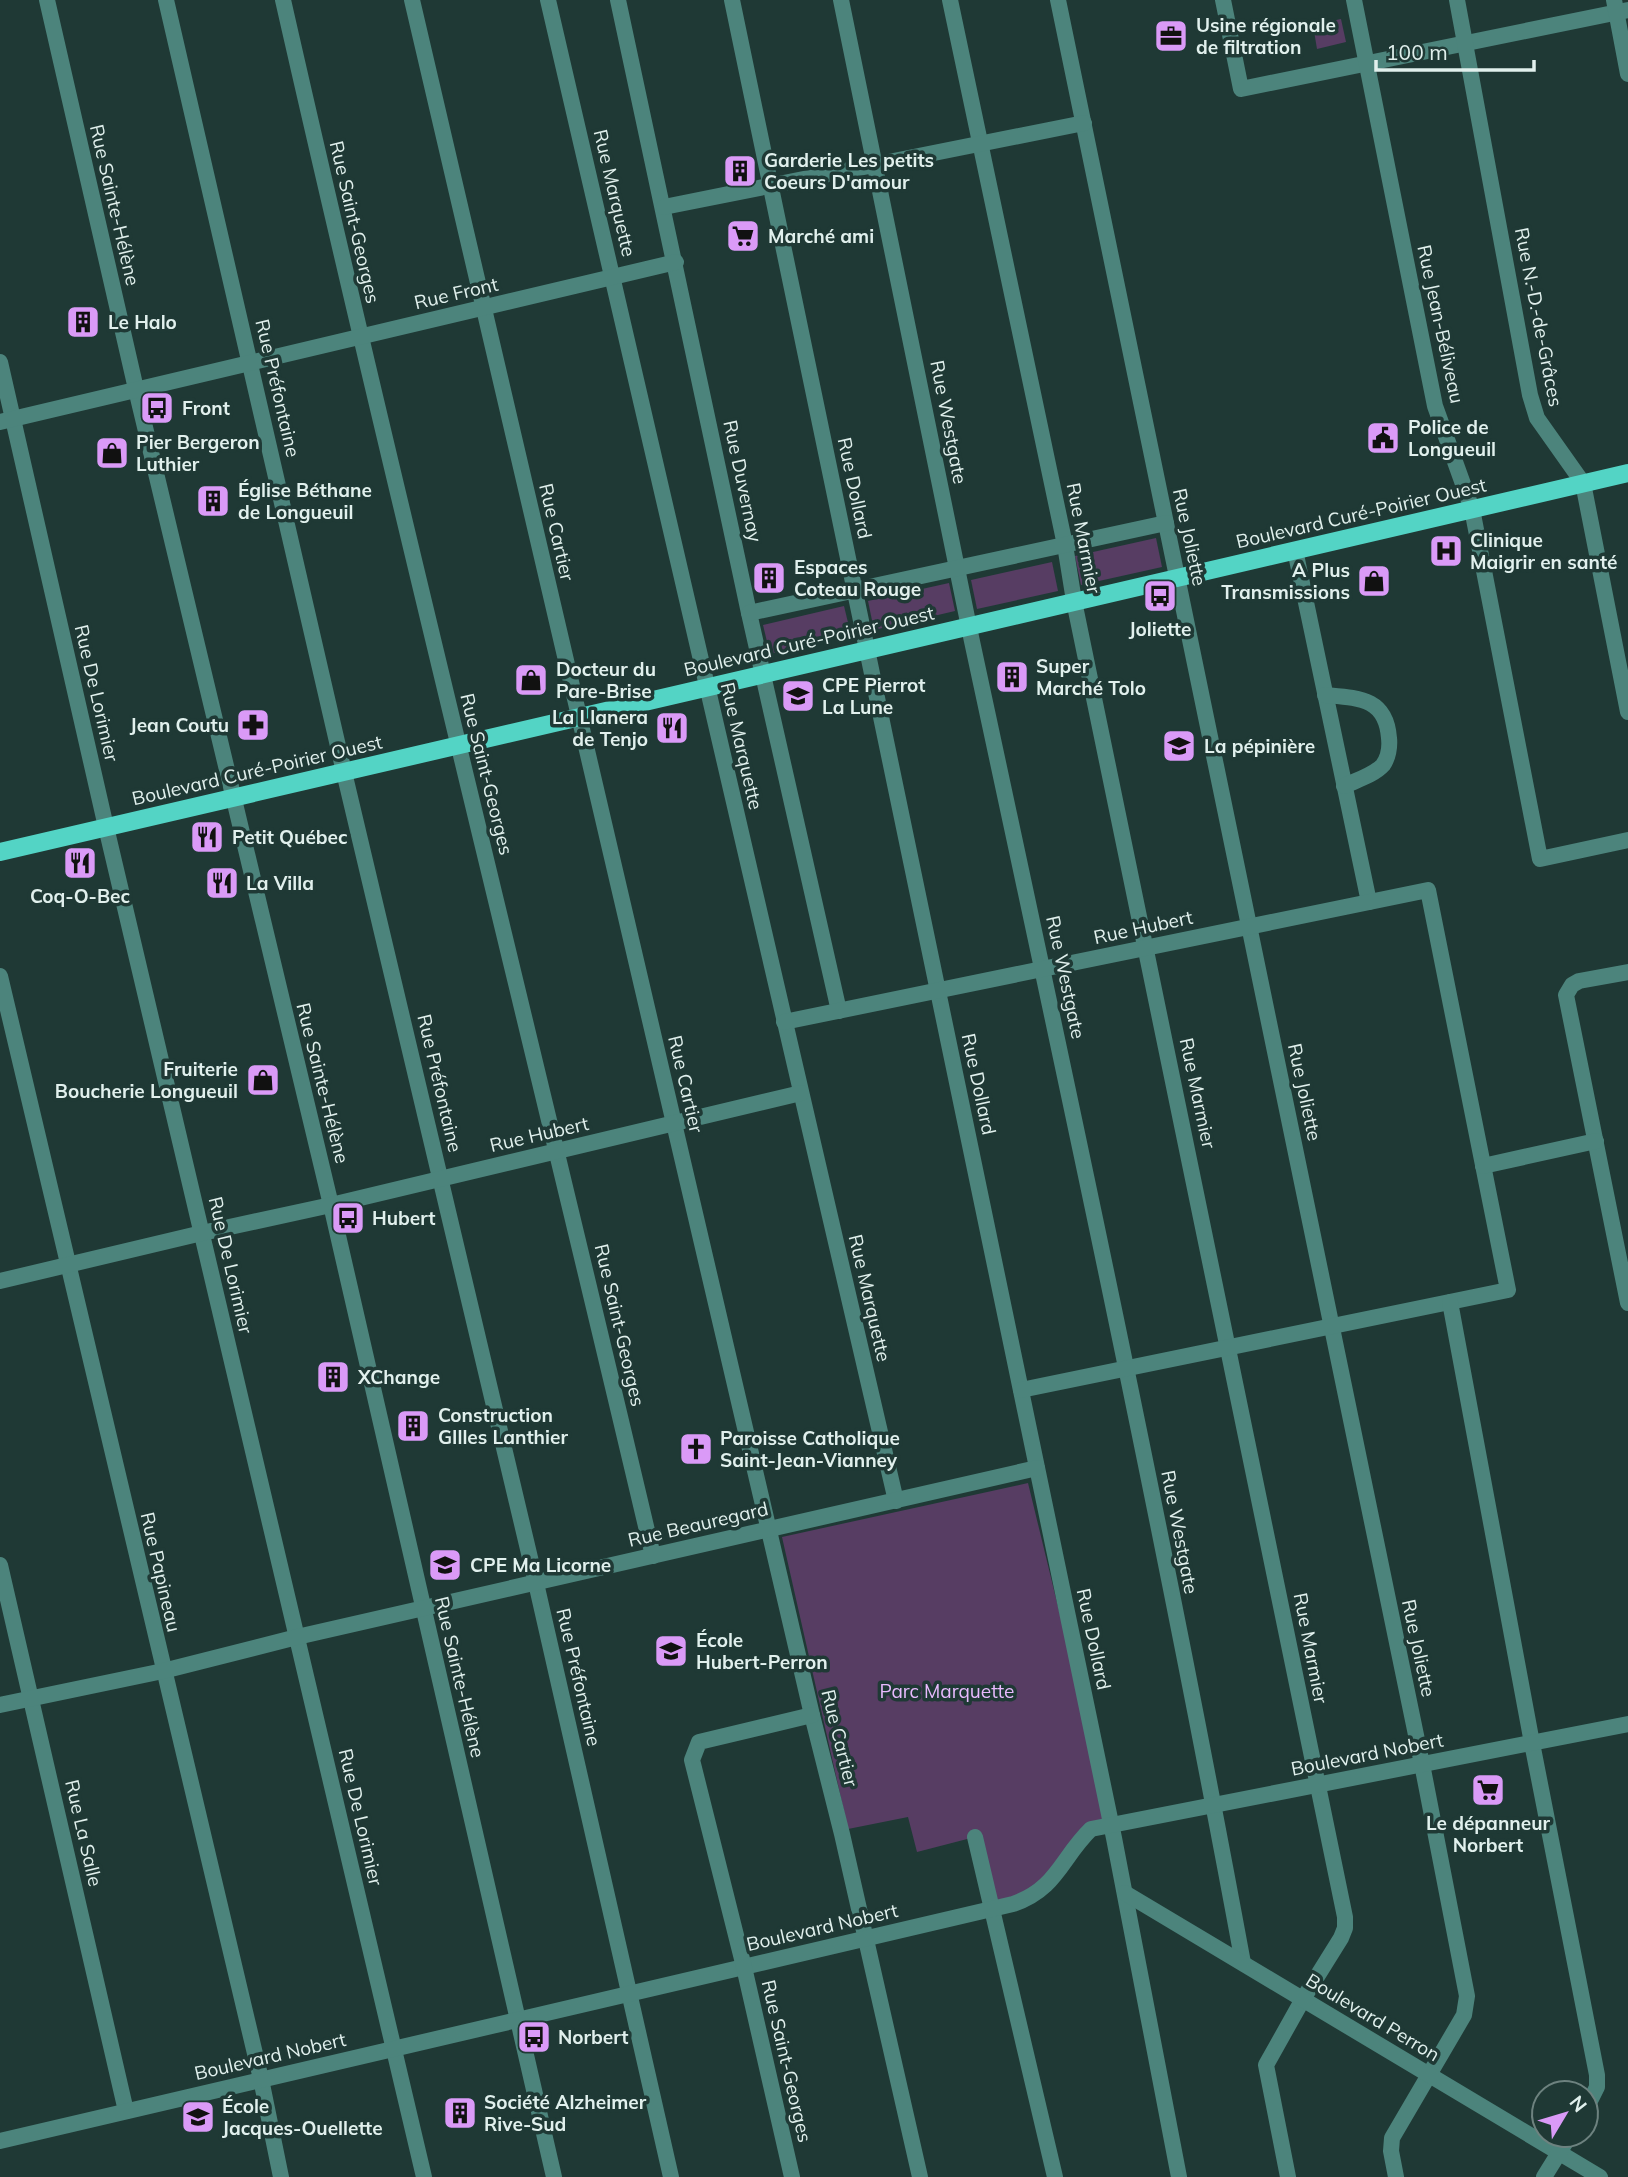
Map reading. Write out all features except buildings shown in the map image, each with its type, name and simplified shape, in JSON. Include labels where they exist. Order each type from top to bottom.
[{"type":"main road","name":"Boulevard Curé-Poirier Ouest","points":[[0,852],[1628,473]]},
{"type":"street","name":"Rue Sainte-Hélène","points":[[47,0],[136,390],[331,1206],[554,2177]]},
{"type":"street","name":"Rue Préfontaine","points":[[166,0],[344,772],[536,1583],[671,2177]]},
{"type":"street","name":"Rue Saint-Georges","points":[[283,0],[360,337],[653,1556]]},
{"type":"street","name":"Rue Cartier","points":[[412,0],[920,2177]]},
{"type":"street","name":"Rue Marquette","points":[[548,0],[896,1501]]},
{"type":"street","name":"Rue Duvernay","points":[[618,0],[749,613],[839,1011]]},
{"type":"street","name":"Rue Dollard","points":[[732,0],[1125,1893],[1180,2177]]},
{"type":"street","name":"Rue Westgate","points":[[841,0],[968,626],[1043,969],[1125,1369],[1214,1805],[1243,1963]]},
{"type":"street","name":"Rue Marmier","points":[[950,0],[1065,545],[1074,601],[1345,1917],[1341,1938],[1266,2065],[1288,2177]]},
{"type":"street","name":"Rue Joliette","points":[[1058,0],[1422,1764],[1467,1996],[1464,2015],[1392,2138],[1391,2151],[1396,2177]]},
{"type":"street","points":[[1223,0],[1241,89],[1619,8],[1628,74]]},
{"type":"street","name":"Rue Jean-Béliveau","points":[[1354,0],[1435,406],[1472,509],[1540,859],[1628,840]]},
{"type":"street","name":"Rue N.-D.-de-Grâces","points":[[1457,0],[1530,395],[1537,418],[1583,483],[1628,712]]},
{"type":"street","points":[[664,207],[1084,123]]},
{"type":"street","name":"Rue Front","points":[[7,421],[676,262]]},
{"type":"street","name":"Rue De Lorimier","points":[[0,362],[7,421],[106,827],[424,2177]]},
{"type":"street","name":"Boulevard Curé-Poirier Ouest","points":[[749,613],[1166,523]]},
{"type":"street","points":[[1295,550],[1369,902]]},
{"type":"street","points":[[1325,695],[1358,698],[1373,704],[1384,715],[1389,732],[1390,747],[1384,763],[1375,772],[1345,786]]},
{"type":"street","name":"Rue Hubert","points":[[785,1022],[1428,890],[1483,1166]]},
{"type":"street","points":[[1628,972],[1579,981],[1572,985],[1566,995],[1623,1261],[1628,1303]]},
{"type":"street","name":"Rue Papineau","points":[[0,976],[261,2079],[281,2177]]},
{"type":"street","name":"Rue Hubert","points":[[0,1281],[202,1233],[331,1206],[801,1093]]},
{"type":"street","points":[[1021,1390],[1508,1290],[1483,1166],[1596,1141]]},
{"type":"street","points":[[1450,1302],[1597,2079]]},
{"type":"street","name":"Rue Beauregard","points":[[0,1705],[163,1671],[298,1637],[1037,1468]]},
{"type":"street","name":"Rue La Salle","points":[[0,1565],[126,2111]]},
{"type":"street","name":"Rue Saint-Georges","points":[[792,2177],[744,1967],[692,1760],[699,1742],[812,1715]]},
{"type":"street","name":"Boulevard Nobert","points":[[0,2141],[991,1910],[1030,1898],[1044,1888],[1091,1829],[1628,1724]]},
{"type":"street","points":[[975,1837],[1055,2177]]},
{"type":"street","name":"Boulevard Perron","points":[[1125,1893],[1600,2177]]},
{"type":"street","points":[[1544,2177],[1562,2149]]},
{"type":"green space","points":[[1341,19],[1346,42],[1317,49],[1313,25]]},
{"type":"green space","points":[[1156,538],[1162,567],[1081,585],[1075,556]]},
{"type":"green space","points":[[1052,562],[1058,591],[977,609],[971,580]]},
{"type":"green space","points":[[949,583],[955,611],[874,630],[868,601]]},
{"type":"green space","points":[[844,606],[851,635],[770,654],[763,625]]},
{"type":"green space","name":"Parc Marquette","points":[[1028,1483],[1111,1825],[1085,1830],[1047,1880],[991,1910],[975,1837],[917,1852],[908,1817],[848,1829],[782,1537]]},
{"type":"place","name":"Usine régionale de filtration","points":[[1171,36]]},
{"type":"place","name":"Garderie Les petits Coeurs D'amour","points":[[740,171]]},
{"type":"place","name":"Marché ami","points":[[743,236]]},
{"type":"place","name":"Le Halo","points":[[83,322]]},
{"type":"place","name":"Front","points":[[157,408]]},
{"type":"place","name":"Police de Longueuil","points":[[1383,438]]},
{"type":"place","name":"Pier Bergeron Luthier","points":[[112,453]]},
{"type":"place","name":"Église Béthane de Longueuil","points":[[213,501]]},
{"type":"place","name":"Clinique Maigrir en santé","points":[[1446,551]]},
{"type":"place","name":"Espaces Coteau Rouge","points":[[769,578]]},
{"type":"place","name":"A Plus Transmissions","points":[[1374,581]]},
{"type":"place","name":"Joliette","points":[[1160,596]]},
{"type":"place","name":"Super Marché Tolo","points":[[1012,677]]},
{"type":"place","name":"Docteur du Pare-Brise","points":[[531,680]]},
{"type":"place","name":"CPE Pierrot La Lune","points":[[798,696]]},
{"type":"place","name":"Jean Coutu","points":[[253,725]]},
{"type":"place","name":"La Llanera de Tenjo","points":[[672,728]]},
{"type":"place","name":"La pépinière","points":[[1179,746]]},
{"type":"place","name":"Petit Québec","points":[[207,837]]},
{"type":"place","name":"Coq-O-Bec","points":[[80,863]]},
{"type":"place","name":"La Villa","points":[[222,883]]},
{"type":"place","name":"Fruiterie Boucherie Longueuil","points":[[263,1080]]},
{"type":"place","name":"Hubert","points":[[348,1218]]},
{"type":"place","name":"XChange","points":[[333,1377]]},
{"type":"place","name":"Construction GIlles Lanthier","points":[[413,1426]]},
{"type":"place","name":"Paroisse Catholique Saint-Jean-Vianney","points":[[696,1449]]},
{"type":"place","name":"CPE Ma Licorne","points":[[445,1565]]},
{"type":"place","name":"École Hubert-Perron","points":[[671,1651]]},
{"type":"place","name":"Le dépanneur Norbert","points":[[1488,1790]]},
{"type":"place","name":"Norbert","points":[[534,2037]]},
{"type":"place","name":"Société Alzheimer Rive-Sud","points":[[460,2113]]},
{"type":"place","name":"École Jacques-Ouellette","points":[[198,2117]]}]
